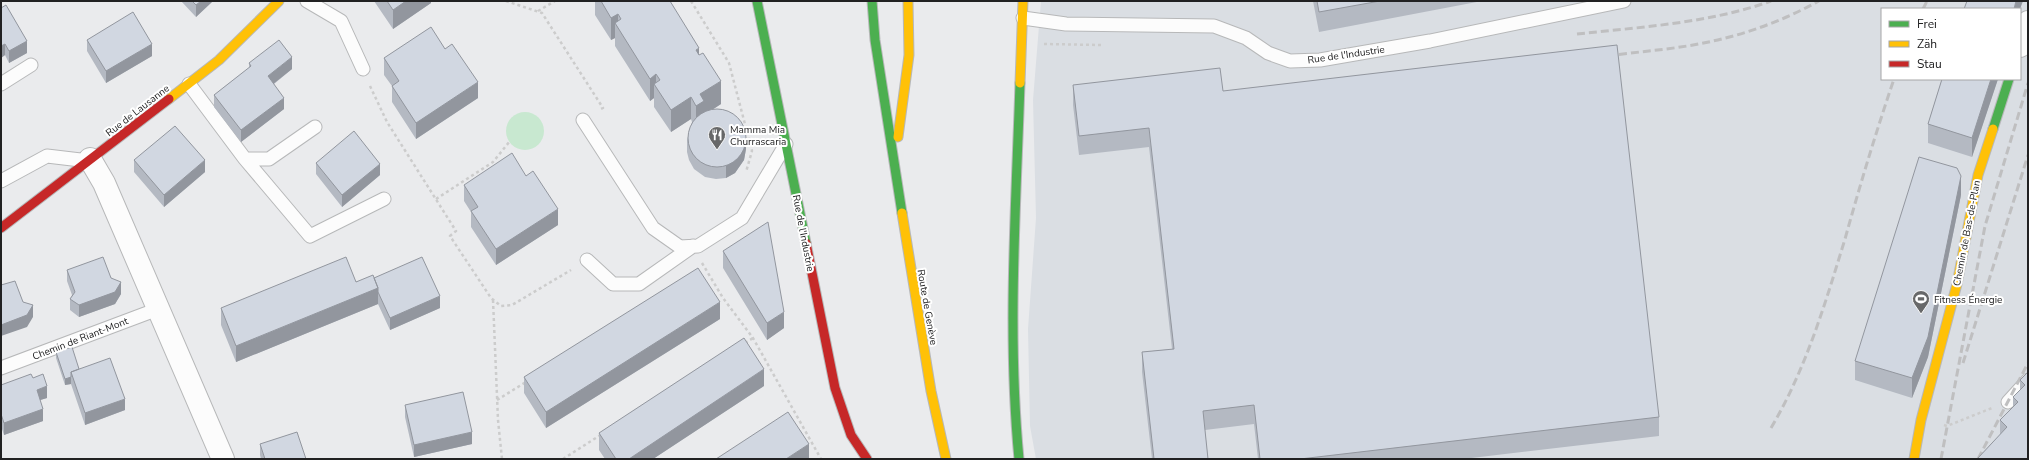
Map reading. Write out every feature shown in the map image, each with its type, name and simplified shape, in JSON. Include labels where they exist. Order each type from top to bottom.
[{"type":"street","name":"Rue de Lausanne","points":[[1,228],[219,60],[279,1]]},
{"type":"street","name":"Rue de l'Industrie","points":[[757,1],[836,388],[851,435],[866,459]]},
{"type":"street","name":"Route de Genève","points":[[872,1],[875,40],[896,158],[908,253],[932,391],[946,459]]},
{"type":"street","name":"Route de Genève","points":[[896,158],[910,55],[908,1]]},
{"type":"street","points":[[1019,459],[1014,406],[1012,320],[1023,1]]},
{"type":"street","points":[[2021,43],[2028,22]]},
{"type":"street","name":"Chemin de Bas-de-Plan","points":[[1914,459],[1921,420],[1957,284],[1978,175],[2009,80]]},
{"type":"street","points":[[90,160],[104,182],[223,459]]},
{"type":"lane","points":[[307,1],[341,21],[363,69]]},
{"type":"lane","name":"Rue de l'Industrie","points":[[1023,18],[1066,24],[1214,26],[1246,38],[1268,53],[1290,61],[1320,60],[1430,40],[1624,1]]},
{"type":"lane","points":[[1,84],[31,66]]},
{"type":"lane","points":[[189,84],[245,159],[310,236],[384,199]]},
{"type":"lane","points":[[583,120],[653,228],[680,247],[698,246],[742,218],[786,144]]},
{"type":"lane","points":[[245,159],[269,159],[315,127]]},
{"type":"lane","points":[[1,181],[46,156],[90,160]]},
{"type":"lane","points":[[586,260],[613,284],[639,284],[692,246]]},
{"type":"lane","name":"Chemin de Riant-Mont","points":[[1,368],[158,309]]},
{"type":"lane","points":[[2008,402],[2028,380]]},
{"type":"path","points":[[506,1],[542,13],[603,108],[583,120]]},
{"type":"path","points":[[537,11],[555,1]]},
{"type":"path","points":[[691,1],[729,63],[752,151],[745,175],[762,184]]},
{"type":"path","points":[[363,69],[387,122],[456,231],[450,236],[493,300],[501,306],[512,305],[558,279],[586,260]]},
{"type":"path","points":[[436,199],[493,162],[510,141]]},
{"type":"path","points":[[700,275],[706,270],[723,298],[753,338],[821,459]]},
{"type":"path","points":[[493,300],[497,400],[502,459]]},
{"type":"path","points":[[740,347],[753,338]]},
{"type":"path","points":[[497,400],[531,379]]},
{"type":"path","points":[[1921,420],[1947,426],[2008,402]]},
{"type":"path","points":[[563,459],[608,430]]},
{"type":"shaded area","points":[[1041,1],[2028,1],[2028,459],[1036,459],[1030,426],[1028,329],[1036,218],[1033,100]]},
{"type":"green space","points":[[525,112],[538,118],[544,131],[538,144],[525,150],[512,144],[506,131],[512,118]]},
{"type":"building","points":[[192,1],[201,1],[196,5]]},
{"type":"building","points":[[387,1],[406,1],[393,10]]},
{"type":"building","points":[[601,1],[670,1],[699,48],[696,50],[699,55],[703,53],[721,81],[700,94],[704,101],[696,106],[691,97],[671,110],[654,84],[660,80],[656,74],[650,79],[615,23],[621,19],[618,14],[611,18]]},
{"type":"building","points":[[1317,1],[1380,1],[1319,12]]},
{"type":"building","points":[[1967,1],[2016,1],[2014,8],[1964,8]]},
{"type":"building","points":[[6,5],[27,41],[9,51],[5,44],[1,46],[1,8]]},
{"type":"building","points":[[133,12],[152,44],[106,71],[87,40]]},
{"type":"building","points":[[431,27],[445,49],[452,44],[478,82],[416,123],[392,86],[399,81],[384,58]]},
{"type":"building","points":[[279,40],[292,57],[268,76],[284,98],[241,130],[214,95],[251,66],[249,63]]},
{"type":"building","points":[[1617,45],[1659,417],[1300,459],[1260,459],[1254,405],[1203,411],[1208,459],[1154,459],[1142,352],[1174,349],[1149,128],[1079,136],[1073,85],[1220,68],[1223,91]]},
{"type":"building","points":[[1942,80],[1991,80],[1972,138],[1928,124]]},
{"type":"building","name":"Mamma Mia Churrascaria","points":[[717,109],[728,111],[741,122],[744,127],[746,138],[744,149],[733,162],[728,165],[717,167],[706,165],[693,154],[690,149],[688,138],[690,127],[701,114],[706,111]]},
{"type":"building","points":[[175,126],[205,160],[164,195],[134,160]]},
{"type":"building","points":[[354,131],[380,164],[342,195],[316,163]]},
{"type":"building","points":[[512,153],[526,176],[533,171],[558,209],[496,249],[471,211],[478,207],[464,185]]},
{"type":"building","points":[[1919,157],[1957,168],[1961,176],[1928,337],[1912,378],[1855,361]]},
{"type":"building","points":[[768,222],[784,312],[767,323],[723,251]]},
{"type":"building","points":[[103,257],[111,278],[121,282],[115,292],[79,305],[70,299],[75,292],[67,270]]},
{"type":"building","points":[[346,257],[356,282],[373,275],[378,288],[236,346],[221,308]]},
{"type":"building","points":[[422,257],[440,296],[390,318],[378,292],[374,278]]},
{"type":"building","points":[[698,268],[720,302],[546,412],[524,377]]},
{"type":"building","points":[[15,281],[23,302],[33,305],[27,315],[1,325],[1,285]]},
{"type":"building","points":[[744,338],[764,369],[629,459],[616,459],[599,433]]},
{"type":"building","points":[[72,347],[79,369],[71,372],[71,377],[65,379],[56,352]]},
{"type":"building","points":[[110,358],[125,399],[85,413],[71,372]]},
{"type":"building","points":[[2028,372],[2028,459],[1979,459],[1978,458],[2007,427],[2000,420],[2018,402],[2013,397],[2025,385],[2020,380]]},
{"type":"building","points":[[31,374],[33,378],[43,374],[47,386],[37,390],[43,409],[4,423],[1,414],[1,385]]},
{"type":"building","points":[[463,392],[472,432],[414,445],[405,405]]},
{"type":"building","points":[[788,412],[809,444],[786,459],[716,459]]},
{"type":"building","points":[[297,432],[306,459],[265,459],[260,444]]},
{"type":"railway","points":[[1577,34],[1700,19],[1771,1]]},
{"type":"railway","points":[[1607,56],[1661,50],[1727,38],[1768,25],[1819,1]]},
{"type":"railway","points":[[1924,8],[1927,1]]},
{"type":"railway","points":[[1771,428],[1795,383],[1814,336],[1894,80]]},
{"type":"railway","points":[[1941,459],[1985,226],[2028,83]]},
{"type":"railway","points":[[1963,363],[2028,155]]},
{"type":"railway","points":[[1978,459],[2028,363]]},
{"type":"traffic: fast","points":[[757,1],[806,243]]},
{"type":"traffic: fast","points":[[872,1],[875,40],[902,213]]},
{"type":"traffic: fast","points":[[1993,129],[2009,80]]},
{"type":"traffic: fast","points":[[1019,459],[1015,412],[1013,318],[1020,83]]},
{"type":"traffic: slow","points":[[169,99],[219,60],[279,1]]},
{"type":"traffic: slow","points":[[898,137],[909,55],[908,1]]},
{"type":"traffic: slow","points":[[1020,83],[1023,1]]},
{"type":"traffic: slow","points":[[1914,459],[1921,420],[1957,284],[1978,175],[1993,129]]},
{"type":"traffic: slow","points":[[902,213],[931,391],[946,459]]},
{"type":"traffic: jam","points":[[1,228],[169,99]]},
{"type":"traffic: jam","points":[[806,243],[835,388],[851,435],[867,459]]},
{"type":"place","name":"Mamma Mia Churrascaria","points":[[717,150]]},
{"type":"place","name":"Fitness Énergie","points":[[1921,314]]}]
